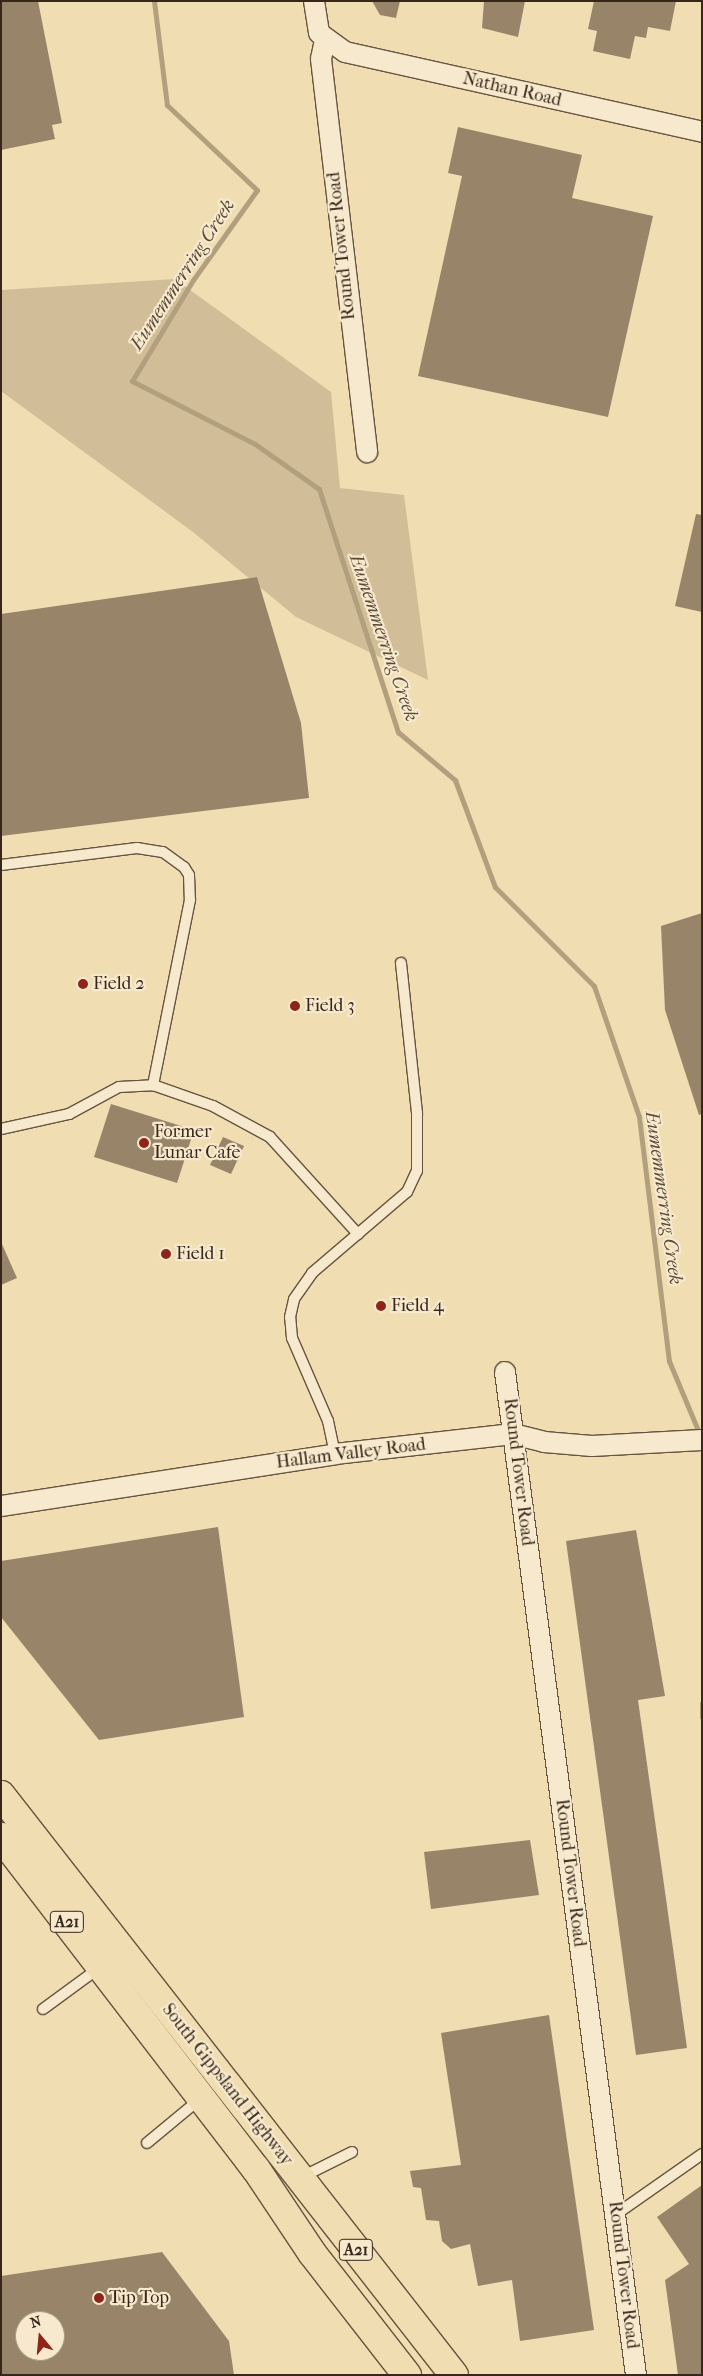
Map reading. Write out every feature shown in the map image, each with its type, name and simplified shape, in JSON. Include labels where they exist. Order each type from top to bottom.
[{"type":"highway","name":"South Gippsland Highway","points":[[1,1795],[112,1958],[212,2090],[312,2253],[407,2375]]},
{"type":"highway","name":"South Gippsland Highway","points":[[1,1837],[112,1958]]},
{"type":"highway","name":"South Gippsland Highway","points":[[212,2090],[301,2178],[454,2375]]},
{"type":"highway","points":[[277,2198],[301,2178]]},
{"type":"street","points":[[314,1],[316,24],[325,40]]},
{"type":"street","name":"Nathan Road","points":[[325,40],[361,56],[702,132]]},
{"type":"street","name":"Round Tower Road","points":[[325,40],[321,59],[367,452]]},
{"type":"street","name":"Round Tower Road","points":[[505,1372],[636,2375]]},
{"type":"street","name":"Hallam Valley Road","points":[[1,1506],[335,1454],[513,1434],[554,1443],[667,1444],[702,1440]]},
{"type":"lane","points":[[1,865],[136,848],[164,852],[184,867],[189,875],[190,900],[152,1085]]},
{"type":"lane","points":[[335,1454],[332,1431],[292,1338],[290,1317],[294,1299],[308,1279],[407,1192],[417,1171],[417,1113],[400,963]]},
{"type":"lane","points":[[1,1129],[69,1114],[119,1087],[152,1085],[221,1109],[270,1137],[358,1234]]},
{"type":"lane","points":[[43,2009],[112,1958]]},
{"type":"lane","points":[[147,2143],[212,2090]]},
{"type":"lane","points":[[301,2178],[352,2152]]},
{"type":"lane","points":[[615,2215],[702,2154]]},
{"type":"shaded area","points":[[175,279],[331,392],[340,488],[404,495],[428,680],[296,617],[193,532],[1,391],[1,290]]},
{"type":"building","points":[[1,1],[38,1],[62,123],[52,125],[55,139],[1,150]]},
{"type":"building","points":[[372,1],[400,1],[396,18],[380,15]]},
{"type":"building","points":[[484,1],[525,1],[518,37],[482,28]]},
{"type":"building","points":[[594,1],[676,1],[670,31],[648,27],[646,38],[635,36],[630,59],[593,51],[597,31],[588,29]]},
{"type":"building","points":[[458,127],[582,155],[572,198],[653,216],[608,417],[418,376],[462,176],[448,173]]},
{"type":"building","points":[[696,514],[702,515],[702,612],[675,606]]},
{"type":"building","points":[[257,577],[301,723],[309,798],[1,836],[1,614]]},
{"type":"building","points":[[702,913],[702,1114],[699,1115],[665,1010],[661,926]]},
{"type":"building","name":"Former Lunar Cafe","points":[[111,1104],[194,1130],[177,1183],[94,1157]]},
{"type":"building","points":[[223,1137],[244,1146],[231,1174],[210,1165]]},
{"type":"building","points":[[1,1242],[17,1278],[1,1285]]},
{"type":"building","points":[[218,1527],[244,1717],[99,1740],[1,1617],[1,1561]]},
{"type":"building","points":[[636,1530],[665,1696],[638,1700],[687,2048],[636,2055],[566,1541]]},
{"type":"building","points":[[530,1840],[539,1895],[431,1909],[424,1852]]},
{"type":"building","points":[[549,2015],[594,2330],[520,2341],[512,2280],[478,2286],[470,2244],[451,2249],[442,2241],[439,2221],[426,2220],[421,2188],[413,2187],[410,2171],[461,2165],[441,2033]]},
{"type":"building","points":[[702,2185],[702,2375],[678,2375],[665,2280],[689,2264],[657,2217]]},
{"type":"building","name":"Tip Top","points":[[162,2252],[229,2341],[234,2375],[1,2375],[1,2276]]},
{"type":"waterway","name":"Eumemmerring Creek","points":[[154,1],[167,105],[257,190],[193,280],[132,381],[255,444],[319,489],[398,732],[455,780],[495,887],[594,986],[639,1117],[669,1361],[700,1435]]},
{"type":"waterway","name":"Eumemmerring Creek","points":[[702,1703],[702,1717]]},
{"type":"place","name":"Field 2","points":[[83,984]]},
{"type":"place","name":"Field 3","points":[[295,1006]]},
{"type":"place","name":"Former Lunar Cafe","points":[[144,1143]]},
{"type":"place","name":"Field 1","points":[[166,1254]]},
{"type":"place","name":"Field 4","points":[[381,1306]]},
{"type":"place","name":"Tip Top","points":[[99,2298]]}]
